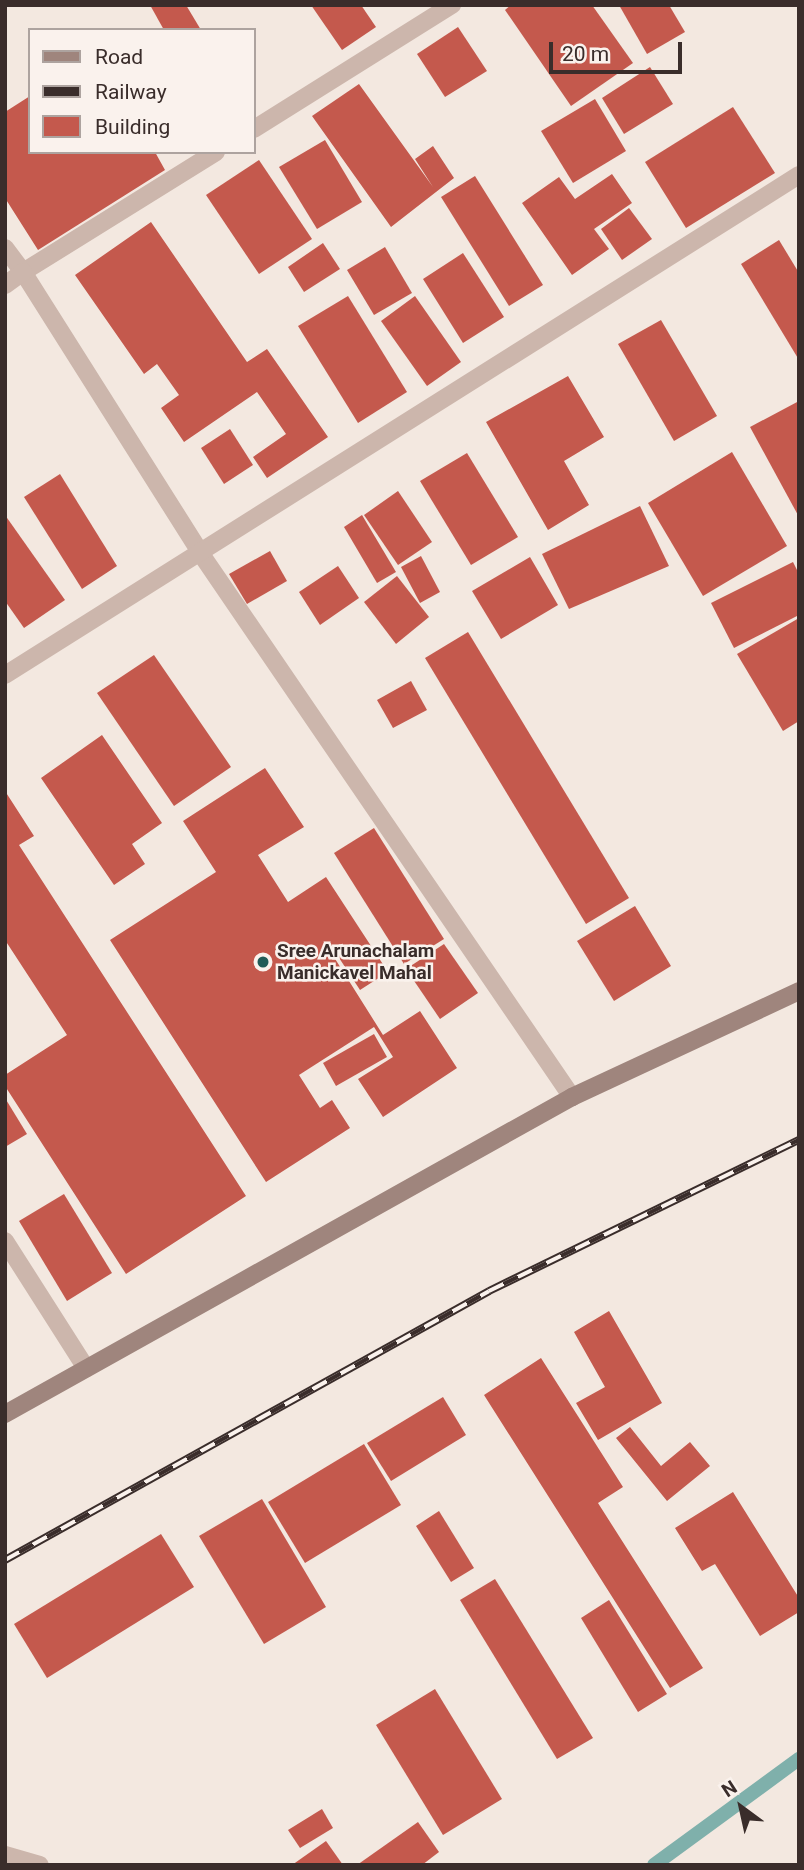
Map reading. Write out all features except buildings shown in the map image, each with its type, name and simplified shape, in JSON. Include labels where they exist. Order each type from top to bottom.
[{"type":"street","points":[[256,127],[452,5]]},
{"type":"street","points":[[5,285],[213,154]]},
{"type":"street","points":[[5,675],[799,175]]},
{"type":"street","points":[[5,248],[23,272],[201,554],[572,1097]]},
{"type":"street","points":[[5,1414],[572,1097],[799,991]]},
{"type":"street","points":[[5,1241],[86,1368]]},
{"type":"street","points":[[5,1855],[40,1865]]},
{"type":"waterway","points":[[654,1865],[799,1759]]},
{"type":"railway","points":[[5,1560],[489,1291],[799,1140]]},
{"type":"place","name":"Sree Arunachalam Manickavel Mahal","points":[[263,962]]}]
